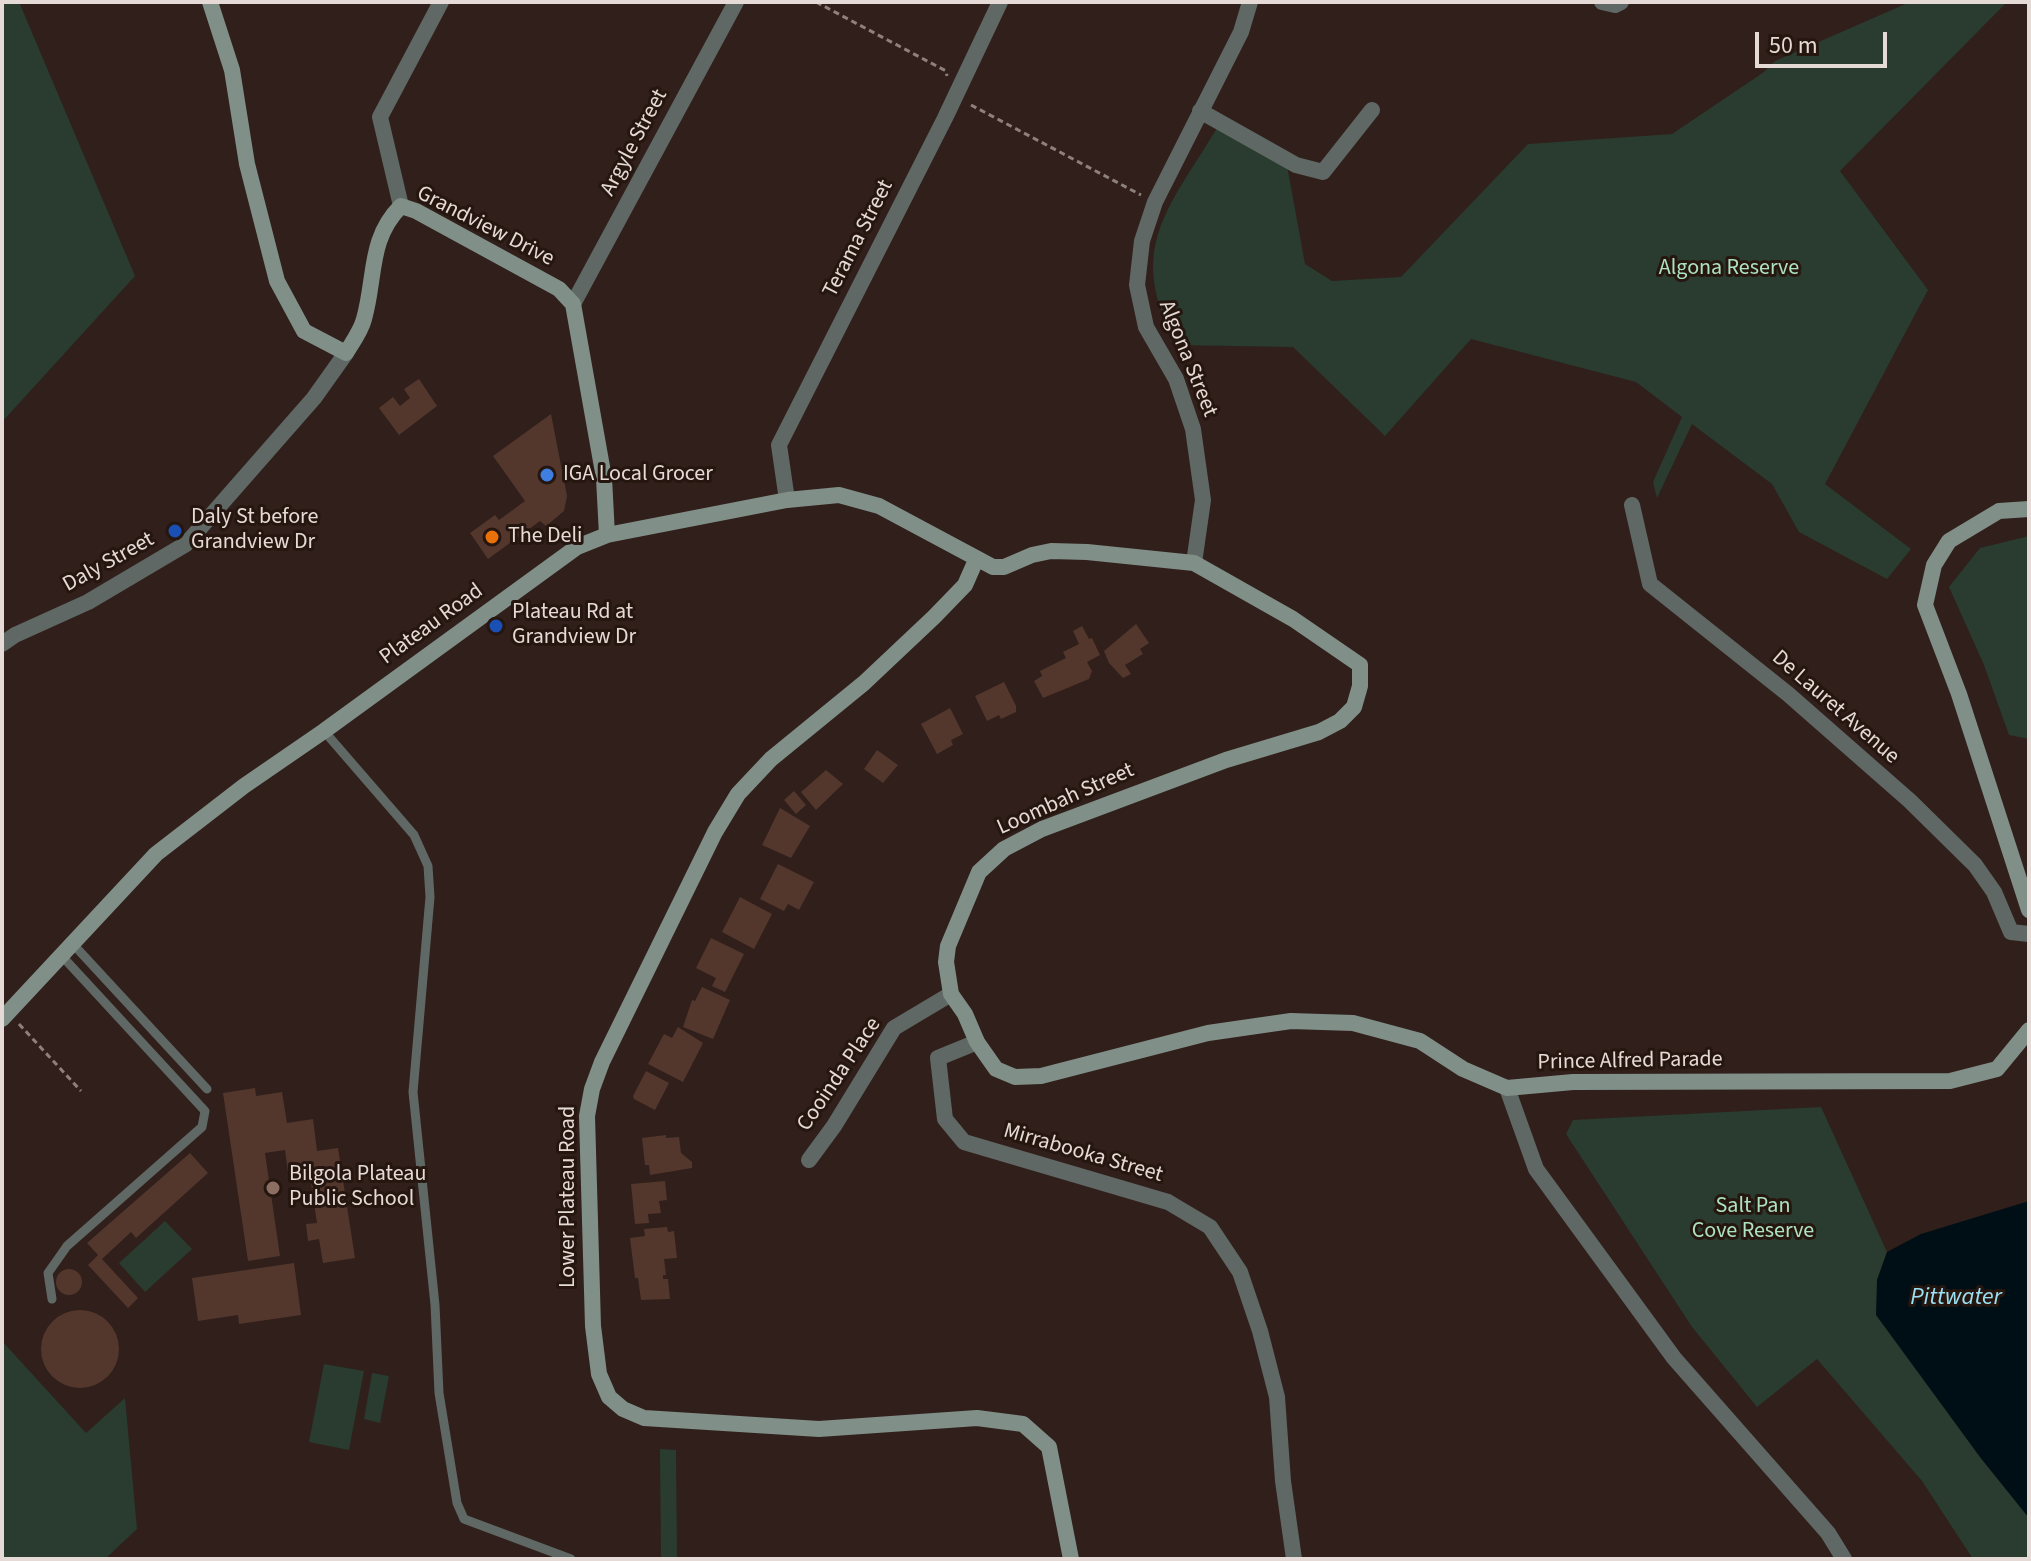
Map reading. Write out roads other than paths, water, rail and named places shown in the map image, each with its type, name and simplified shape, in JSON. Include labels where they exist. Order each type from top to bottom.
[{"type":"street","points":[[210,2],[232,70],[247,164],[277,281],[304,331],[346,353]]},
{"type":"street","points":[[401,206],[380,117],[441,2]]},
{"type":"street","name":"Argyle Street","points":[[573,304],[736,2]]},
{"type":"street","name":"Terama Street","points":[[787,500],[779,445],[1000,2]]},
{"type":"street","name":"Algona Street","points":[[1194,563],[1203,500],[1193,429],[1176,379],[1146,327],[1137,285],[1142,241],[1155,202],[1241,32],[1250,2]]},
{"type":"street","points":[[1602,2],[1615,5],[1621,2]]},
{"type":"street","points":[[1200,111],[1296,165],[1323,172],[1372,110]]},
{"type":"street","name":"Grandview Drive","points":[[346,353],[364,321],[377,242],[388,219],[401,206],[416,211],[559,289],[573,304]]},
{"type":"street","points":[[573,304],[604,478],[607,535]]},
{"type":"street","name":"Daly Street","points":[[2,644],[88,602],[186,544],[314,398],[346,353]]},
{"type":"street","name":"Plateau Road","points":[[5,1016],[156,854],[244,786],[577,547],[607,535],[787,500],[839,495],[879,506],[976,560]]},
{"type":"street","name":"De Lauret Avenue","points":[[1632,505],[1650,584],[1788,694],[1910,801],[1975,865],[1994,892],[2011,932],[2029,934]]},
{"type":"street","points":[[2029,509],[1999,511],[1949,541],[1934,565],[1925,605],[1959,694],[2029,910]]},
{"type":"street","name":"Loombah Street","points":[[976,560],[993,567],[1004,567],[1051,551],[1194,563],[1293,619],[1360,665],[1360,686],[1354,707],[1340,721],[1319,732],[1143,789],[1042,829],[1004,849],[979,872],[948,946],[946,962],[951,994],[965,1014],[977,1042],[996,1069],[1015,1077],[1041,1076],[1208,1033],[1291,1021],[1353,1023],[1420,1041],[1463,1069],[1507,1088]]},
{"type":"street","name":"Lower Plateau Road","points":[[976,560],[965,585],[934,617],[864,683],[763,767],[738,794],[715,832],[608,1049],[592,1089],[587,1116],[593,1326],[599,1374],[609,1397],[623,1409],[644,1418],[819,1429],[977,1418],[1023,1424],[1049,1447],[1071,1559]]},
{"type":"street","name":"Cooinda Place","points":[[809,1160],[834,1126],[894,1028],[951,994]]},
{"type":"street","name":"Prince Alfred Parade","points":[[1844,1559],[1828,1533],[1674,1358],[1536,1169],[1507,1088],[1573,1082],[1950,1081],[1997,1069],[2029,1030]]},
{"type":"street","name":"Mirrabooka Street","points":[[977,1042],[938,1058],[945,1119],[964,1142],[1168,1202],[1210,1227],[1240,1272],[1260,1331],[1277,1397],[1283,1481],[1294,1559]]},
{"type":"lane","points":[[324,731],[414,835],[428,866],[430,897],[413,1092],[435,1305],[439,1393],[457,1503],[464,1519],[571,1559]]},
{"type":"lane","points":[[67,949],[207,1089]]},
{"type":"lane","points":[[52,1299],[48,1273],[67,1246],[202,1127],[205,1111],[67,949]]},
{"type":"water","name":"Pittwater","points":[[2029,1201],[2029,1518],[1980,1457],[1876,1315],[1877,1280],[1887,1252],[1921,1234]]},
{"type":"place","name":"IGA Local Grocer","points":[[547,475]]},
{"type":"place","name":"Daly St before Grandview Dr","points":[[175,531]]},
{"type":"place","name":"The Deli","points":[[492,537]]},
{"type":"place","name":"Plateau Rd at Grandview Dr","points":[[496,626]]},
{"type":"place","name":"Bilgola Plateau Public School","points":[[273,1188]]},
{"type":"park label","name":"Algona Reserve","points":[[1729,269]]},
{"type":"park label","name":"Salt Pan Cove Reserve","points":[[1753,1220]]}]
